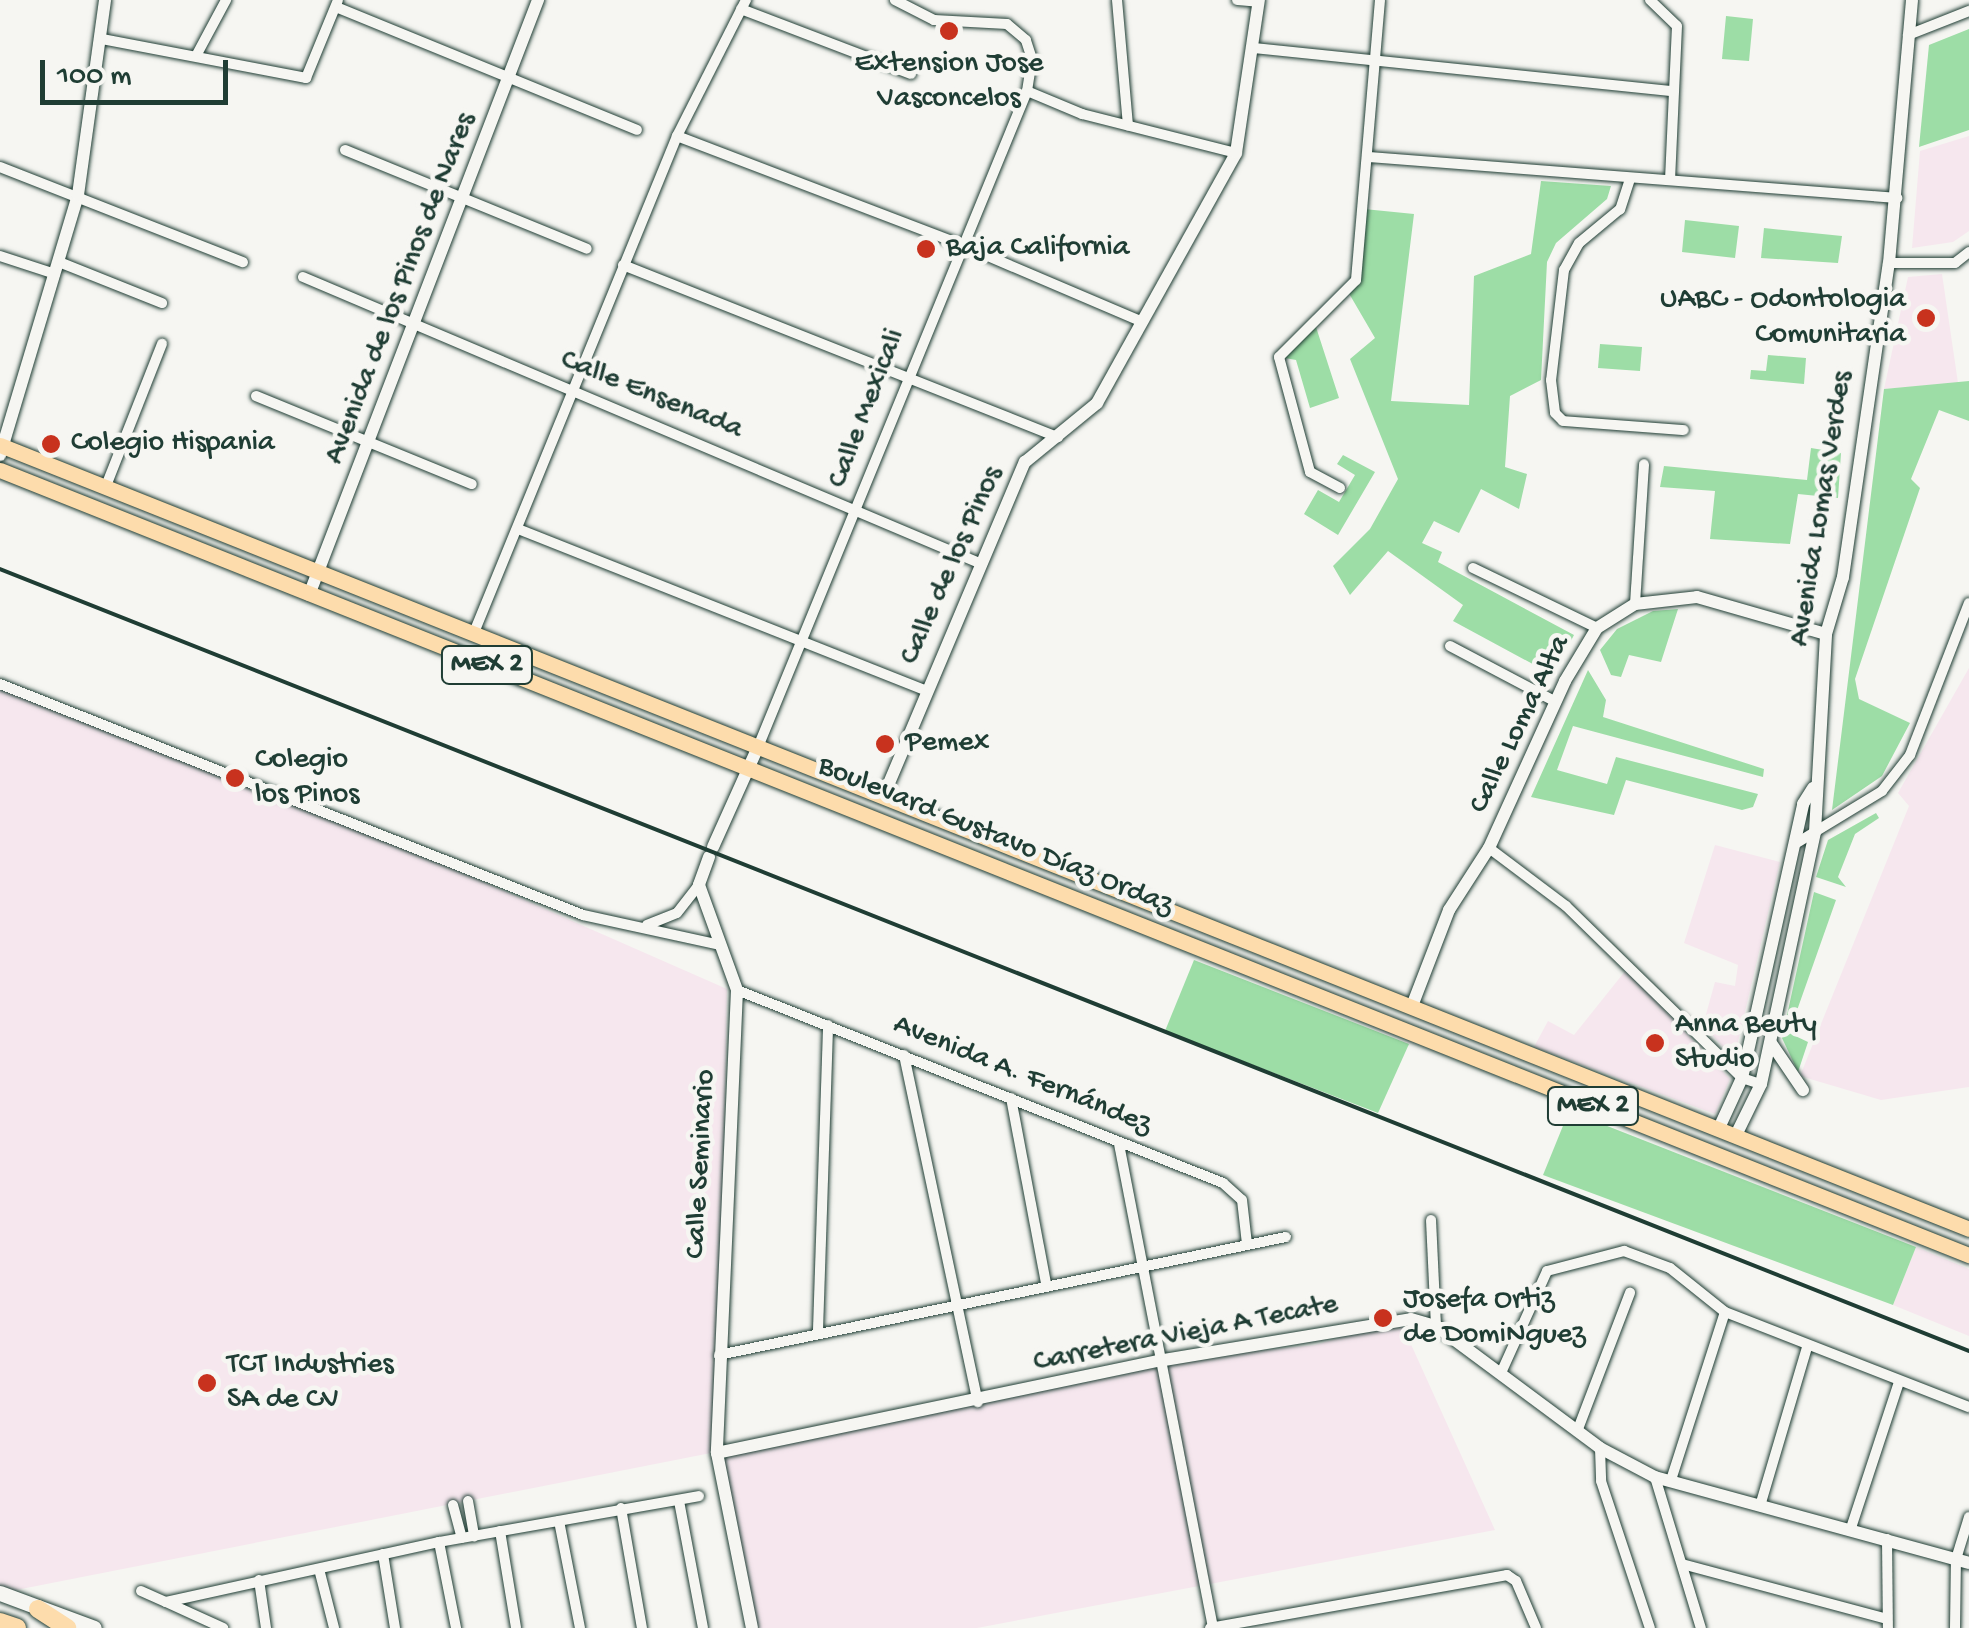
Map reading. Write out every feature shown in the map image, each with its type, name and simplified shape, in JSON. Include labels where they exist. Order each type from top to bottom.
[{"type":"highway","points":[[38,1609],[67,1628]]},
{"type":"highway","points":[[0,1622],[17,1628]]},
{"type":"main road","name":"Boulevard Gustavo Díaz Ordaz","points":[[1,448],[106,486],[1969,1230]]},
{"type":"main road","name":"Boulevard Gustavo Díaz Ordaz","points":[[0,470],[1969,1256]]},
{"type":"main road","points":[[1217,956],[1226,934]]},
{"type":"main road","points":[[0,1593],[94,1628]]},
{"type":"street","points":[[1,448],[78,196],[106,0]]},
{"type":"street","points":[[196,56],[226,0]]},
{"type":"street","name":"Avenida de los Pinos de Nares","points":[[309,594],[371,444],[538,0]]},
{"type":"street","points":[[894,0],[934,20],[1007,24],[1026,40],[1032,59],[1027,91],[1128,126],[1236,154]]},
{"type":"street","points":[[1117,0],[1128,126]]},
{"type":"street","points":[[1236,0],[1259,1]]},
{"type":"street","points":[[1340,488],[1310,472],[1279,357],[1356,280],[1380,0]]},
{"type":"street","points":[[1650,0],[1678,26],[1670,180]]},
{"type":"street","name":"Avenida Lomas Verdes","points":[[1736,1136],[1761,1084],[1816,832],[1813,788],[1826,634],[1843,576],[1890,263],[1912,0]]},
{"type":"street","name":"Calle de los Pinos","points":[[884,796],[979,564],[1026,462],[1097,403],[1138,320],[1236,154],[1259,1]]},
{"type":"street","points":[[102,39],[306,78],[337,3],[637,130]]},
{"type":"street","points":[[474,635],[677,136],[743,5],[910,74]]},
{"type":"street","points":[[1908,35],[1969,11]]},
{"type":"street","points":[[1254,48],[1673,91]]},
{"type":"street","name":"Calle Mexicali","points":[[758,746],[1027,91]]},
{"type":"street","points":[[677,136],[962,244],[1138,320]]},
{"type":"street","points":[[345,150],[587,249]]},
{"type":"street","points":[[1369,157],[1897,198]]},
{"type":"street","points":[[0,167],[243,262]]},
{"type":"street","points":[[1630,179],[1620,209],[1580,243],[1564,270],[1551,380],[1555,414],[1563,421],[1684,430]]},
{"type":"street","points":[[1890,263],[1955,263],[1969,252]]},
{"type":"street","points":[[0,256],[57,268],[162,303]]},
{"type":"street","points":[[623,265],[1058,436]]},
{"type":"street","name":"Calle Ensenada","points":[[303,277],[857,508],[979,564]]},
{"type":"street","points":[[106,486],[162,344]]},
{"type":"street","points":[[256,396],[472,484]]},
{"type":"street","points":[[1635,604],[1644,464]]},
{"type":"street","points":[[518,529],[804,638],[926,690]]},
{"type":"street","points":[[1474,568],[1597,628]]},
{"type":"street","name":"Calle Loma Alta","points":[[1412,1006],[1449,910],[1489,848],[1556,702],[1597,628],[1635,604],[1697,597],[1826,634]]},
{"type":"street","points":[[1795,844],[1882,791],[1910,755],[1969,602]]},
{"type":"street","points":[[1450,646],[1556,702]]},
{"type":"street","points":[[0,684],[582,915],[721,944]]},
{"type":"street","points":[[646,926],[676,912],[699,885],[758,746]]},
{"type":"street","name":"Avenida Lomas Verdes","points":[[1719,1128],[1742,1078],[1802,804],[1813,788]]},
{"type":"street","points":[[1489,848],[1566,906],[1742,1078],[1761,1084]]},
{"type":"street","name":"Calle Seminario","points":[[699,885],[737,990],[717,1453],[752,1628]]},
{"type":"street","name":"Avenida A. Fernández","points":[[737,990],[1236,1190],[1247,1244]]},
{"type":"street","points":[[818,1330],[828,1025]]},
{"type":"street","points":[[1771,1042],[1803,1090]]},
{"type":"street","points":[[904,1055],[953,1303],[978,1402]]},
{"type":"street","points":[[1012,1098],[1046,1284]]},
{"type":"street","points":[[1119,1144],[1211,1628],[1512,1577],[1536,1628]]},
{"type":"street","points":[[1431,1220],[1436,1326],[1600,1448],[1656,1477],[1962,1561]]},
{"type":"street","points":[[719,1355],[818,1330],[1286,1237]]},
{"type":"street","points":[[1501,1373],[1548,1271],[1624,1252],[1670,1268],[1725,1312],[1807,1348],[1969,1407]]},
{"type":"street","points":[[1578,1429],[1630,1293]]},
{"type":"street","points":[[1671,1480],[1725,1312]]},
{"type":"street","name":"Carretera Vieja A Tecate","points":[[717,1453],[978,1402],[1158,1361],[1411,1318],[1436,1326]]},
{"type":"street","points":[[1760,1506],[1807,1348]]},
{"type":"street","points":[[1850,1531],[1898,1382]]},
{"type":"street","points":[[1600,1448],[1601,1481],[1650,1628]]},
{"type":"street","points":[[1656,1477],[1700,1628]]},
{"type":"street","points":[[166,1602],[438,1542],[699,1496]]},
{"type":"street","points":[[679,1501],[703,1628]]},
{"type":"street","points":[[468,1502],[468,1537]]},
{"type":"street","points":[[453,1504],[468,1537]]},
{"type":"street","points":[[622,1508],[642,1628]]},
{"type":"street","points":[[457,1518],[470,1515]]},
{"type":"street","points":[[1955,1628],[1969,1517]]},
{"type":"street","points":[[559,1521],[580,1628]]},
{"type":"street","points":[[500,1532],[516,1628]]},
{"type":"street","points":[[1682,1564],[1888,1624],[1887,1539]]},
{"type":"street","points":[[438,1542],[456,1628]]},
{"type":"street","points":[[383,1554],[395,1628]]},
{"type":"street","points":[[319,1568],[334,1628]]},
{"type":"street","points":[[259,1580],[266,1628]]},
{"type":"street","points":[[142,1591],[224,1628]]},
{"type":"shaded area","points":[[1969,136],[1969,231],[1953,242],[1912,248],[1920,151]]},
{"type":"shaded area","name":"UABC - Odontologia Comunitaria","points":[[1942,274],[1958,383],[1884,389],[1908,277]]},
{"type":"shaded area","points":[[1969,668],[1969,1087],[1881,1100],[1800,1076],[1909,806],[1898,793]]},
{"type":"shaded area","points":[[0,689],[329,814],[727,989],[719,1452],[1158,1361],[1315,1345],[1400,1320],[1495,1530],[977,1628],[752,1628],[716,1452],[11,1591],[0,1587]]},
{"type":"shaded area","points":[[1715,845],[1780,862],[1734,1059],[1703,1025],[1715,982],[1735,986],[1738,965],[1684,943]]},
{"type":"shaded area","points":[[1626,970],[1730,1079],[1715,1114],[1534,1047],[1548,1021],[1574,1035]]},
{"type":"shaded area","points":[[1916,1247],[1969,1269],[1969,1336],[1893,1305]]},
{"type":"green space","points":[[1726,16],[1753,19],[1749,61],[1722,59]]},
{"type":"green space","points":[[1969,29],[1969,130],[1919,147],[1929,45]]},
{"type":"green space","points":[[1541,181],[1611,186],[1607,199],[1556,243],[1547,262],[1541,380],[1510,396],[1505,467],[1527,474],[1519,509],[1481,489],[1459,533],[1434,521],[1422,543],[1442,552],[1438,562],[1574,635],[1553,675],[1453,621],[1463,605],[1388,551],[1350,595],[1333,566],[1370,529],[1398,479],[1350,359],[1375,338],[1347,290],[1354,282],[1364,209],[1414,214],[1391,401],[1469,405],[1474,276],[1531,254]]},
{"type":"green space","points":[[1685,220],[1739,226],[1735,258],[1682,252]]},
{"type":"green space","points":[[1764,228],[1842,236],[1838,263],[1761,258]]},
{"type":"green space","points":[[1316,327],[1339,398],[1310,408],[1296,360],[1285,358]]},
{"type":"green space","points":[[1600,344],[1642,347],[1640,371],[1598,368]]},
{"type":"green space","points":[[1768,355],[1806,358],[1804,384],[1750,379],[1751,370],[1766,371]]},
{"type":"green space","points":[[1969,381],[1969,421],[1939,410],[1911,479],[1920,488],[1855,679],[1859,699],[1910,723],[1882,776],[1832,810],[1884,389]]},
{"type":"green space","points":[[1811,448],[1841,453],[1838,498],[1798,494],[1790,544],[1710,539],[1715,491],[1660,487],[1664,466],[1807,480]]},
{"type":"green space","points":[[1343,455],[1375,472],[1338,535],[1304,514],[1318,490],[1339,502],[1355,475],[1337,464]]},
{"type":"green space","points":[[1678,609],[1661,662],[1629,655],[1621,677],[1611,675],[1600,650],[1617,629],[1653,611]]},
{"type":"green space","points":[[1588,670],[1606,700],[1603,717],[1764,769],[1763,777],[1573,726],[1557,770],[1607,784],[1616,757],[1758,794],[1753,807],[1742,810],[1626,780],[1614,815],[1531,797]]},
{"type":"green space","points":[[1876,813],[1879,818],[1855,834],[1838,877],[1846,887],[1816,877],[1828,840]]},
{"type":"green space","points":[[1814,892],[1836,900],[1789,1033],[1808,1042],[1798,1072],[1782,1038]]},
{"type":"green space","points":[[1194,960],[1409,1044],[1378,1113],[1165,1031]]},
{"type":"green space","points":[[1569,1111],[1916,1247],[1893,1305],[1543,1175]]},
{"type":"railway","points":[[0,569],[1969,1351]]},
{"type":"place","name":"Extension Jose Vasconcelos","points":[[949,31]]},
{"type":"place","name":"Baja California","points":[[926,249]]},
{"type":"place","name":"UABC - Odontologia Comunitaria","points":[[1926,318]]},
{"type":"place","name":"Colegio Hispania","points":[[51,444]]},
{"type":"place","name":"Pemex","points":[[885,744]]},
{"type":"place","name":"Colegio los Pinos","points":[[235,778]]},
{"type":"place","name":"Anna Beuty Studio","points":[[1655,1043]]},
{"type":"place","name":"Josefa Ortiz de DomiNguez","points":[[1383,1318]]},
{"type":"place","name":"TCT Industries SA de CV","points":[[207,1383]]}]
